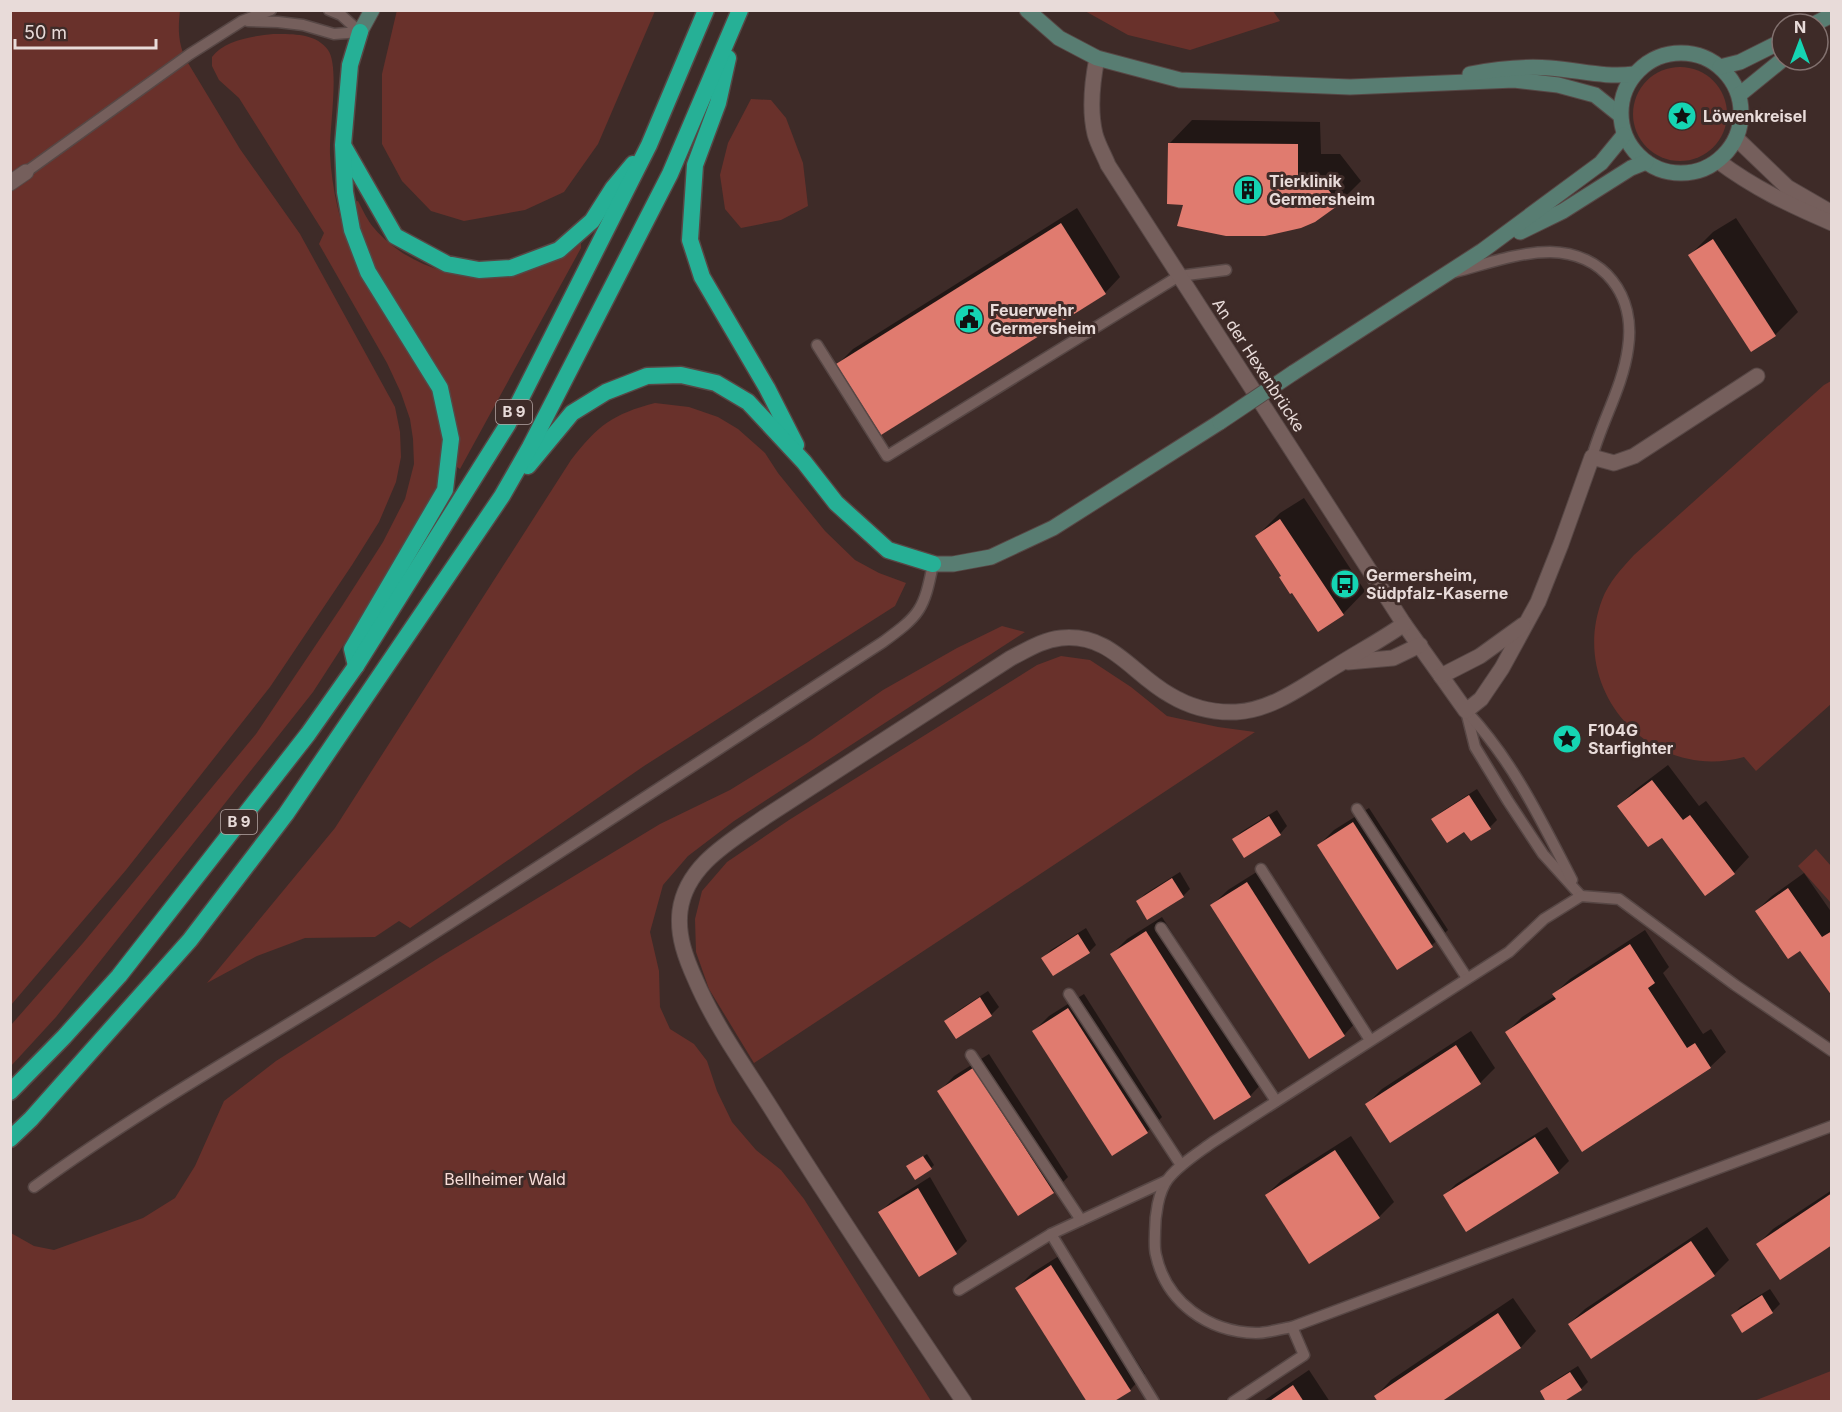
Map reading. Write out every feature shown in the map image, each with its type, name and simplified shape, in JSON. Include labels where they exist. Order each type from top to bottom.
[{"type":"highway","name":"B 9","points":[[10,1092],[119,976],[308,734],[356,666],[508,424],[649,145],[706,10]]},
{"type":"highway","name":"B 9","points":[[737,16],[718,103],[695,165],[690,240],[702,277],[766,388],[804,462]]},
{"type":"highway","name":"B 9","points":[[10,1139],[190,940],[259,850],[293,804],[502,496],[530,447],[670,174],[737,16]]},
{"type":"highway","points":[[356,666],[352,649],[445,490],[451,439],[440,388],[368,272],[352,230],[345,192],[343,145],[350,65],[360,32]]},
{"type":"highway","name":"B 9","points":[[343,145],[395,236],[447,264],[478,270],[511,268],[559,250],[592,221],[613,188],[649,145]]},
{"type":"highway","name":"B 9","points":[[502,496],[572,414],[606,392],[647,376],[681,375],[716,383],[748,402],[804,462],[836,503],[888,550],[933,564]]},
{"type":"main road","points":[[360,32],[372,10]]},
{"type":"main road","points":[[1027,10],[1059,38],[1097,58],[1180,80],[1350,87],[1515,80],[1558,85],[1595,95],[1620,115]]},
{"type":"main road","points":[[1720,67],[1740,63],[1770,47]]},
{"type":"main road","points":[[1675,52],[1691,53],[1706,58],[1720,67],[1731,80],[1739,95],[1741,110],[1736,138],[1728,151],[1718,161],[1701,170],[1682,173],[1663,171],[1646,162],[1633,150],[1624,135],[1620,115],[1626,86],[1634,74],[1646,63],[1675,52]]},
{"type":"main road","points":[[1401,86],[1483,71],[1518,68],[1549,68],[1617,76],[1634,74]]},
{"type":"main road","points":[[1739,95],[1770,70]]},
{"type":"main road","name":"B 9","points":[[933,564],[953,564],[991,557],[1053,528],[1449,274],[1601,163],[1624,135]]},
{"type":"main road","name":"B 9","points":[[1482,251],[1563,211],[1630,168],[1646,162]]},
{"type":"street","name":"An der Hexenbrücke","points":[[1097,58],[1092,83],[1092,112],[1095,135],[1108,165],[1404,624],[1466,711]]},
{"type":"street","points":[[1736,138],[1787,188],[1832,213]]},
{"type":"street","points":[[1718,161],[1767,193],[1832,223]]},
{"type":"street","points":[[10,183],[26,172]]},
{"type":"street","points":[[1466,711],[1481,699],[1502,668],[1548,578],[1594,451],[1614,463],[1634,456],[1757,376]]},
{"type":"street","points":[[964,1401],[812,1173],[721,1029],[696,982],[683,947],[680,929],[683,894],[693,874],[715,854],[765,817],[1011,658],[1041,642],[1078,637],[1104,645],[1169,695],[1192,706],[1216,712],[1238,712],[1277,701],[1404,624]]},
{"type":"street","points":[[1442,676],[1479,657],[1525,624]]},
{"type":"street","points":[[1341,663],[1392,658],[1420,645]]},
{"type":"lane","points":[[26,172],[190,54],[242,21],[271,10]]},
{"type":"lane","points":[[329,10],[341,15],[360,32]]},
{"type":"lane","points":[[242,21],[303,25],[334,34],[360,32]]},
{"type":"lane","points":[[1449,274],[1502,259],[1549,252],[1566,254],[1595,265],[1612,278],[1626,304],[1628,348],[1594,451]]},
{"type":"lane","points":[[817,345],[887,456],[1179,276],[1226,270]]},
{"type":"lane","points":[[34,1187],[68,1162],[403,953],[883,642],[913,618],[923,604],[933,564]]},
{"type":"lane","points":[[1466,711],[1475,747],[1544,854],[1581,896]]},
{"type":"lane","points":[[1466,711],[1490,738],[1521,782],[1581,896]]},
{"type":"lane","points":[[1357,809],[1467,978]]},
{"type":"lane","points":[[1261,869],[1370,1040]]},
{"type":"lane","points":[[959,1290],[1051,1234],[1166,1181],[1181,1165],[1213,1142],[1509,952],[1544,919],[1581,896],[1619,898],[1735,985],[1832,1051]]},
{"type":"lane","points":[[1161,928],[1276,1101]]},
{"type":"lane","points":[[1069,994],[1181,1165]]},
{"type":"lane","points":[[971,1055],[1081,1220]]},
{"type":"lane","points":[[1166,1181],[1158,1202],[1155,1226],[1155,1253],[1164,1279],[1181,1303],[1204,1321],[1228,1330],[1257,1333],[1292,1327],[1832,1126]]},
{"type":"lane","points":[[1051,1234],[1154,1401]]},
{"type":"lane","points":[[1233,1401],[1304,1355],[1292,1327]]},
{"type":"green space","points":[[397,10],[655,11],[598,144],[564,192],[525,210],[464,221],[431,211],[402,181],[382,144],[382,74]]},
{"type":"green space","points":[[11,11],[180,11],[179,34],[185,58],[240,149],[300,234],[395,407],[400,432],[401,457],[396,482],[379,522],[270,687],[126,870],[11,1005]]},
{"type":"green space","points":[[1085,11],[1273,11],[1280,21],[1190,50],[1128,35]]},
{"type":"green space","points":[[273,34],[310,37],[323,44],[331,58],[334,84],[330,154],[339,212],[358,268],[431,387],[438,407],[443,434],[443,455],[437,487],[403,553],[313,692],[56,1017],[11,1066],[11,1025],[83,943],[256,734],[383,542],[405,499],[414,464],[410,419],[401,393],[387,363],[319,244],[324,233],[239,98],[219,80],[212,66],[212,57],[224,47],[240,40]]},
{"type":"green space","points":[[1680,67],[1698,70],[1714,80],[1724,96],[1727,114],[1724,132],[1714,148],[1698,158],[1680,161],[1662,158],[1646,148],[1636,132],[1633,114],[1636,96],[1646,80],[1662,70]]},
{"type":"green space","points":[[751,99],[771,100],[786,118],[803,163],[808,206],[781,220],[741,228],[725,209],[720,175],[728,143]]},
{"type":"green space","points":[[358,201],[372,225],[390,244],[430,267],[452,273],[498,276],[521,273],[563,256],[581,242],[581,248],[460,469],[457,467],[457,426],[446,386],[437,367],[391,298],[376,271],[364,242],[352,202]]},
{"type":"green space","points":[[1831,381],[1831,704],[1756,771],[1744,757],[1710,761],[1677,756],[1649,742],[1625,722],[1607,696],[1597,666],[1594,634],[1602,600],[1620,570],[1634,555]]},
{"type":"green space","points":[[655,403],[689,407],[718,417],[738,429],[765,453],[778,473],[825,531],[855,560],[879,573],[906,583],[895,606],[644,766],[410,928],[399,921],[375,937],[305,938],[257,956],[207,983],[335,828],[571,460],[607,422]]},
{"type":"green space","name":"Bellheimer Wald","points":[[1002,626],[1025,632],[734,821],[688,856],[663,885],[650,932],[659,971],[660,1007],[670,1029],[694,1044],[707,1061],[717,1091],[732,1122],[756,1150],[781,1170],[804,1199],[931,1401],[11,1401],[11,1233],[34,1246],[54,1250],[143,1218],[175,1198],[195,1166],[224,1101],[276,1061],[440,957],[660,824],[730,790],[808,742],[883,690],[957,648]]},
{"type":"green space","points":[[1061,656],[1090,660],[1131,687],[1167,716],[1255,732],[754,1063],[709,989],[696,952],[695,919],[702,891],[727,862],[789,820],[1037,665]]},
{"type":"green space","points":[[1816,849],[1831,866],[1831,903],[1798,866]]},
{"type":"green space","points":[[1831,1371],[1831,1401],[1754,1401]]},
{"type":"building","name":"Tierklinik Germersheim","points":[[1168,143],[1298,144],[1298,176],[1317,176],[1340,204],[1315,222],[1301,228],[1265,236],[1226,236],[1177,226],[1183,205],[1167,204]]},
{"type":"building","points":[[1061,223],[1106,294],[881,435],[836,364]]},
{"type":"building","points":[[1713,239],[1776,336],[1751,352],[1688,255]]},
{"type":"building","points":[[1280,519],[1344,615],[1318,632],[1292,593],[1290,594],[1255,536]]},
{"type":"building","points":[[1652,780],[1683,820],[1690,815],[1735,874],[1705,896],[1662,838],[1648,847],[1617,806]]},
{"type":"building","points":[[1469,795],[1491,829],[1471,841],[1464,832],[1447,843],[1431,819]]},
{"type":"building","points":[[1269,816],[1281,835],[1244,858],[1232,839]]},
{"type":"building","points":[[1353,822],[1433,947],[1397,970],[1317,845]]},
{"type":"building","points":[[1172,878],[1184,897],[1147,920],[1136,901]]},
{"type":"building","points":[[1247,882],[1345,1036],[1309,1059],[1210,905]]},
{"type":"building","points":[[1788,888],[1822,937],[1832,931],[1832,996],[1800,951],[1788,959],[1755,911]]},
{"type":"building","points":[[1146,931],[1251,1097],[1214,1120],[1110,954]]},
{"type":"building","points":[[1078,934],[1090,953],[1053,976],[1041,958]]},
{"type":"building","points":[[1630,944],[1655,983],[1648,988],[1687,1048],[1695,1043],[1711,1068],[1582,1152],[1505,1032],[1556,999],[1552,994]]},
{"type":"building","points":[[980,997],[992,1016],[956,1039],[944,1021]]},
{"type":"building","points":[[1068,1008],[1148,1133],[1112,1156],[1032,1031]]},
{"type":"building","points":[[1456,1045],[1481,1084],[1390,1143],[1365,1104]]},
{"type":"building","points":[[973,1068],[1054,1193],[1018,1216],[937,1091]]},
{"type":"building","points":[[1535,1137],[1559,1173],[1466,1232],[1443,1195]]},
{"type":"building","points":[[1335,1150],[1380,1218],[1309,1264],[1265,1195]]},
{"type":"building","points":[[923,1156],[932,1169],[915,1180],[906,1166]]},
{"type":"building","points":[[918,1188],[957,1254],[919,1277],[878,1212]]},
{"type":"building","points":[[1832,1193],[1832,1245],[1780,1280],[1756,1244]]},
{"type":"building","points":[[1691,1241],[1715,1276],[1591,1359],[1568,1324]]},
{"type":"building","points":[[1051,1265],[1131,1391],[1113,1402],[1087,1402],[1015,1288]]},
{"type":"building","points":[[1762,1295],[1773,1313],[1742,1333],[1731,1315]]},
{"type":"building","points":[[1498,1313],[1521,1348],[1441,1402],[1378,1402],[1374,1396]]},
{"type":"building","points":[[1570,1372],[1582,1390],[1563,1402],[1546,1402],[1540,1391]]},
{"type":"building","points":[[1293,1385],[1304,1402],[1268,1402]]},
{"type":"place","name":"Löwenkreisel","points":[[1682,116]]},
{"type":"place","name":"Tierklinik Germersheim","points":[[1248,190]]},
{"type":"place","name":"Feuerwehr Germersheim","points":[[969,319]]},
{"type":"place","name":"Germersheim, Südpfalz-Kaserne","points":[[1345,584]]},
{"type":"place","name":"F104G Starfighter","points":[[1567,739]]}]
